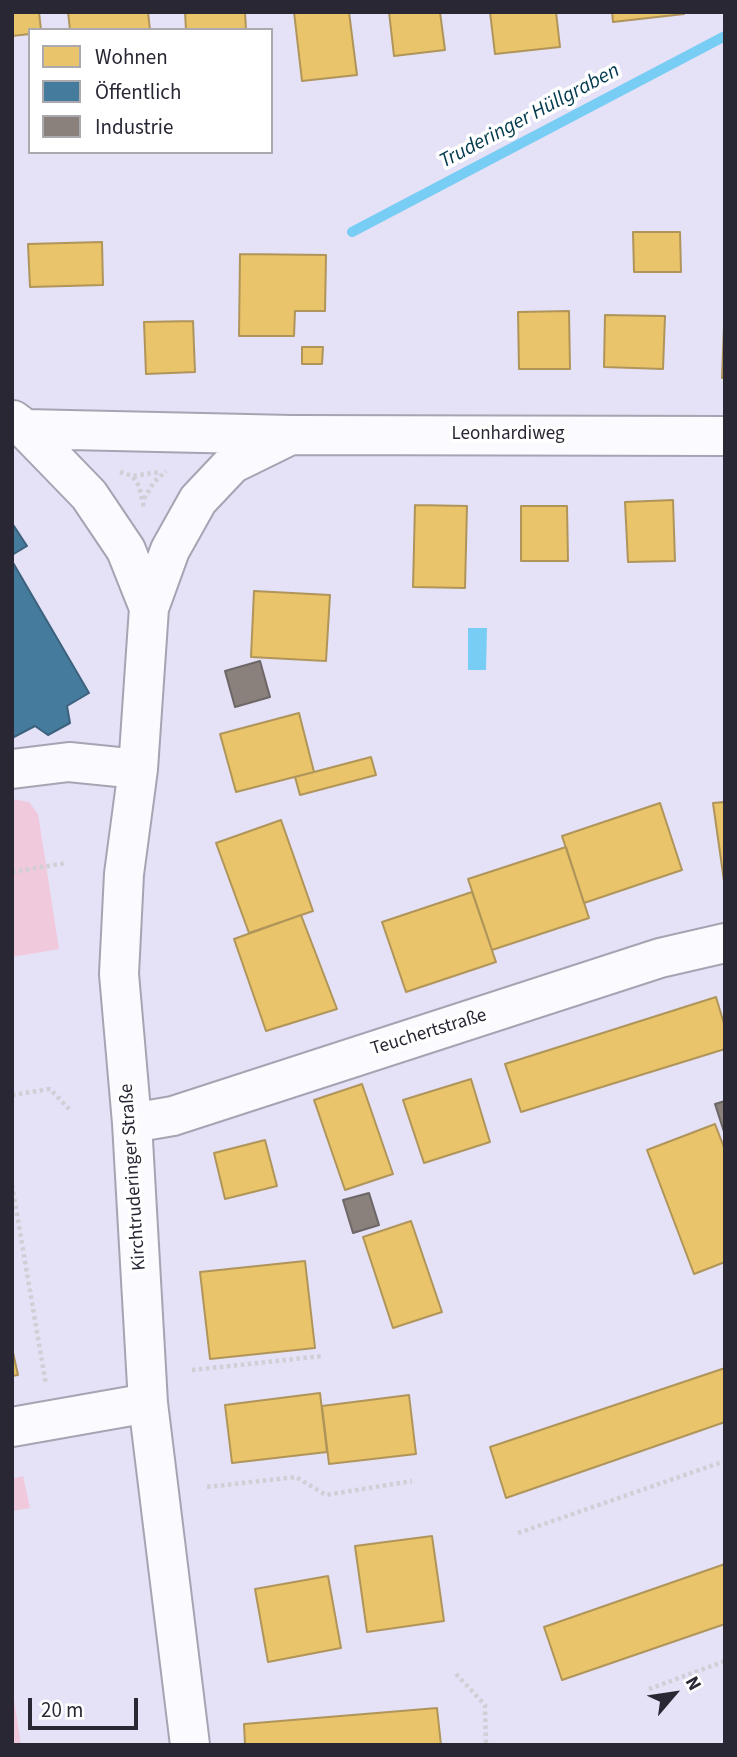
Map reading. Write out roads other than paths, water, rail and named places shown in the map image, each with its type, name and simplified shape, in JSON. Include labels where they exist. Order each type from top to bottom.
[{"type":"street","name":"Leonhardiweg","points":[[19,424],[291,435],[725,436]]},
{"type":"street","points":[[19,424],[89,495],[126,550],[149,608]]},
{"type":"street","name":"Leonhardiweg","points":[[149,608],[170,550],[198,500],[232,464],[291,435]]},
{"type":"street","name":"Kirchtruderinger Straße","points":[[149,608],[138,769],[124,874],[119,974],[132,1123],[148,1403],[190,1745]]},
{"type":"street","points":[[12,769],[69,762],[138,769]]},
{"type":"street","name":"Teuchertstraße","points":[[132,1123],[173,1116],[660,958],[725,943]]},
{"type":"street","points":[[12,1427],[148,1403]]},
{"type":"water","points":[[468,628],[487,628],[486,670],[468,670]]},
{"type":"waterway","name":"Truderinger Hüllgraben","points":[[352,232],[725,36]]}]
